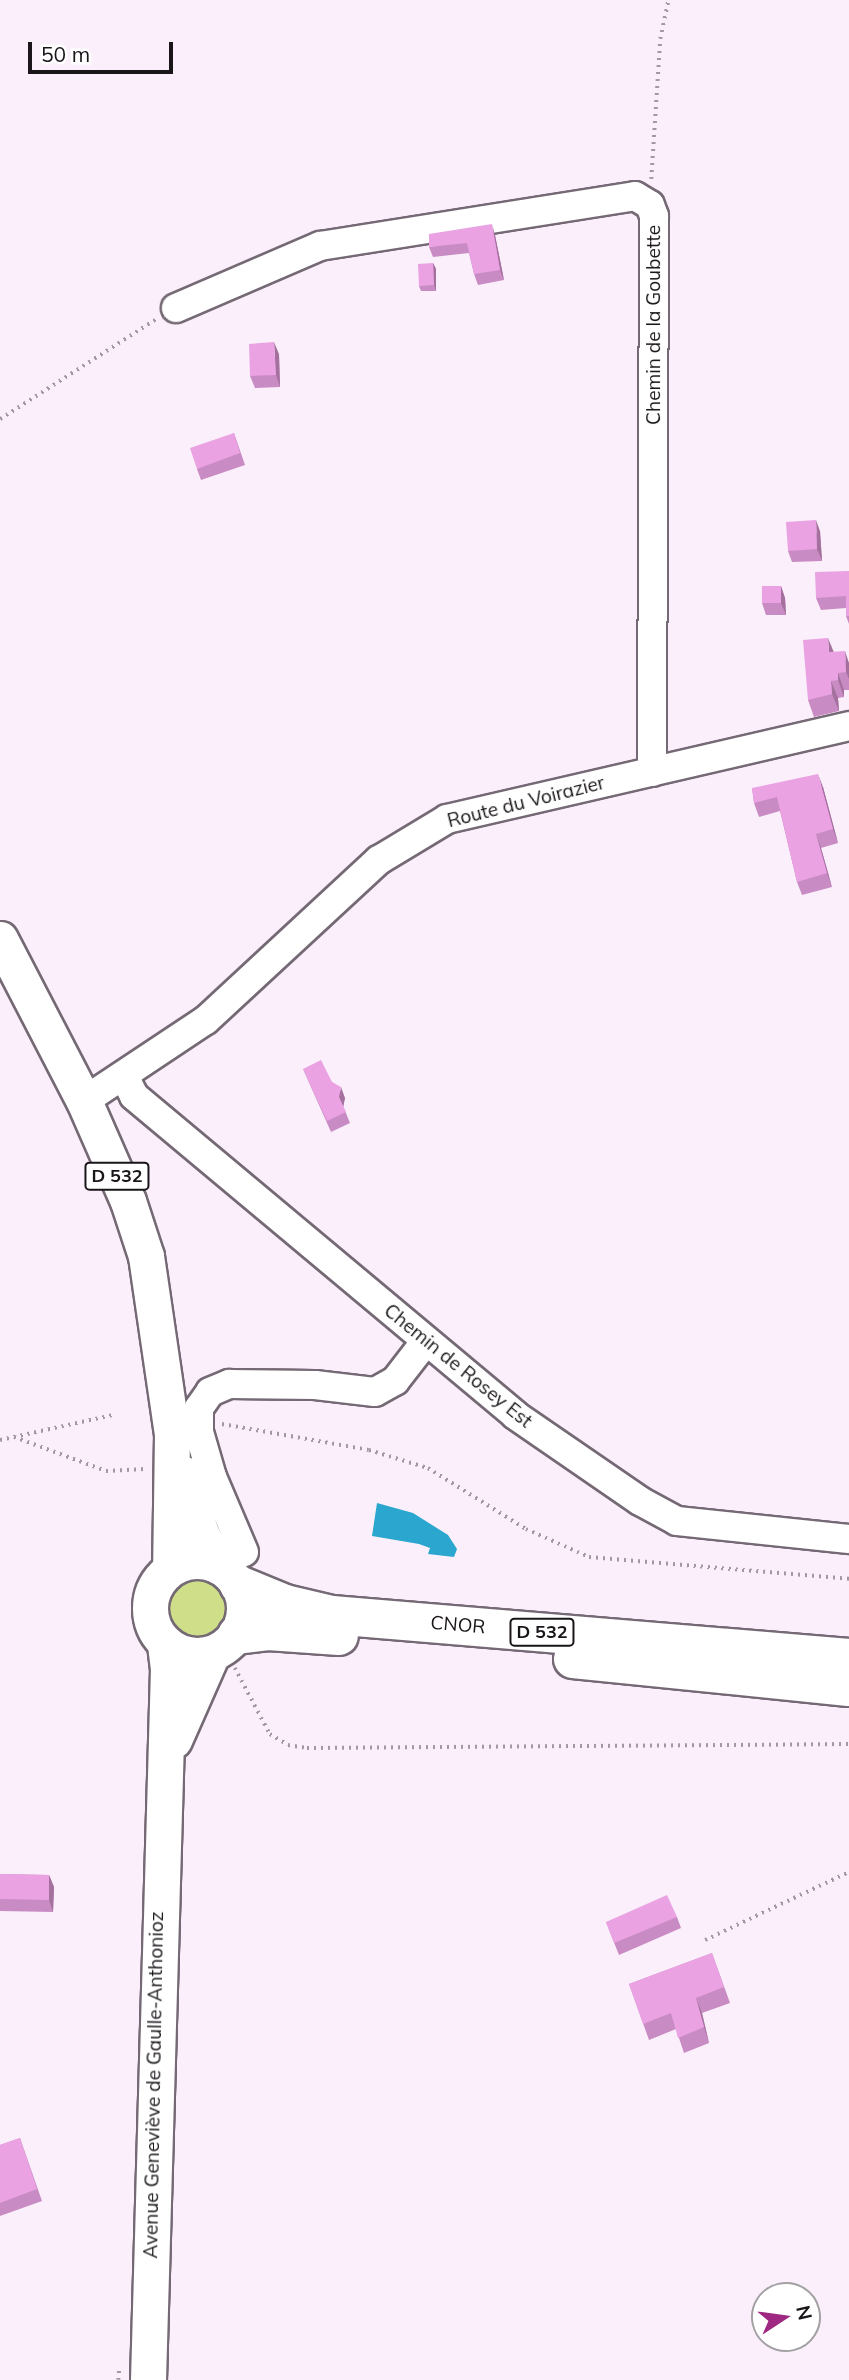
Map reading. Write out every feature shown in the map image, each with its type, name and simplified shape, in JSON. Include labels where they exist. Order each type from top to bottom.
[{"type":"highway","name":"CNOR","points":[[234,1568],[285,1604],[332,1615],[849,1658]]},
{"type":"highway","name":"CNOR","points":[[224,1645],[319,1634],[849,1687]]},
{"type":"main road","name":"D 532","points":[[0,939],[84,1101],[128,1201],[146,1256],[172,1446],[170,1569]]},
{"type":"main road","name":"D 532","points":[[172,1446],[200,1531],[234,1568]]},
{"type":"main road","points":[[202,1561],[234,1568],[244,1619],[224,1645],[179,1653],[165,1644],[152,1623],[149,1608],[159,1580],[170,1569],[202,1561]]},
{"type":"main road","name":"Avenue Geneviève de Gaulle-Anthonioz","points":[[148,2380],[161,1791],[168,1669],[165,1644]]},
{"type":"main road","name":"Avenue Geneviève de Gaulle-Anthonioz","points":[[161,1791],[175,1736],[224,1645]]},
{"type":"main road","points":[[132,2380],[150,2211]]},
{"type":"street","name":"Chemin de la Goubette","points":[[176,308],[320,246],[635,196],[650,205],[654,216],[652,772]]},
{"type":"street","name":"Route du Voirazier","points":[[84,1101],[125,1078],[206,1020],[379,860],[447,819],[849,726]]},
{"type":"street","name":"Chemin de Rosey Est","points":[[125,1078],[134,1096],[515,1415],[664,1516],[704,1525],[849,1539]]},
{"type":"street","points":[[234,1568],[200,1432],[199,1408],[210,1392],[229,1384],[315,1385],[375,1392],[395,1381],[426,1341]]},
{"type":"path","points":[[650,205],[660,39],[668,0]]},
{"type":"path","points":[[0,419],[176,308]]},
{"type":"path","points":[[0,1440],[113,1415]]},
{"type":"path","points":[[216,1423],[369,1450],[428,1468],[526,1529],[589,1557],[849,1580]]},
{"type":"path","points":[[14,1437],[106,1471],[141,1471],[172,1446]]},
{"type":"path","points":[[224,1645],[270,1734],[288,1745],[849,1744]]},
{"type":"path","points":[[705,1940],[849,1872]]},
{"type":"green space","points":[[195,1577],[213,1583],[221,1591],[227,1609],[221,1627],[213,1635],[195,1641],[177,1635],[169,1627],[163,1609],[169,1591],[177,1583]]},
{"type":"water","points":[[377,1503],[413,1513],[448,1535],[457,1549],[454,1557],[428,1554],[430,1548],[419,1544],[372,1536]]},
{"type":"building","points":[[492,224],[500,270],[474,274],[467,243],[429,247],[429,234]]},
{"type":"building","points":[[433,263],[434,285],[419,286],[418,264]]},
{"type":"building","points":[[274,342],[276,375],[250,376],[249,344]]},
{"type":"building","points":[[234,433],[240,453],[197,469],[190,448]]},
{"type":"building","points":[[816,520],[817,549],[788,551],[786,522]]},
{"type":"building","points":[[849,571],[849,616],[846,616],[846,596],[816,598],[815,572]]},
{"type":"building","points":[[762,586],[781,586],[781,603],[762,603]]},
{"type":"building","points":[[828,638],[829,652],[845,651],[846,672],[838,673],[838,680],[831,681],[832,694],[808,700],[803,640]]},
{"type":"building","points":[[818,774],[833,829],[816,834],[827,873],[797,882],[777,797],[754,803],[752,788]]},
{"type":"building","points":[[321,1060],[332,1082],[341,1087],[339,1097],[346,1112],[327,1121],[303,1069]]},
{"type":"building","points":[[0,1874],[49,1875],[49,1900],[0,1899]]},
{"type":"building","points":[[667,1895],[677,1917],[614,1943],[606,1922]]},
{"type":"building","points":[[712,1953],[724,1987],[696,1998],[704,2027],[678,2038],[671,2013],[643,2024],[629,1984]]},
{"type":"building","points":[[20,2138],[37,2189],[0,2203],[0,2145]]}]
